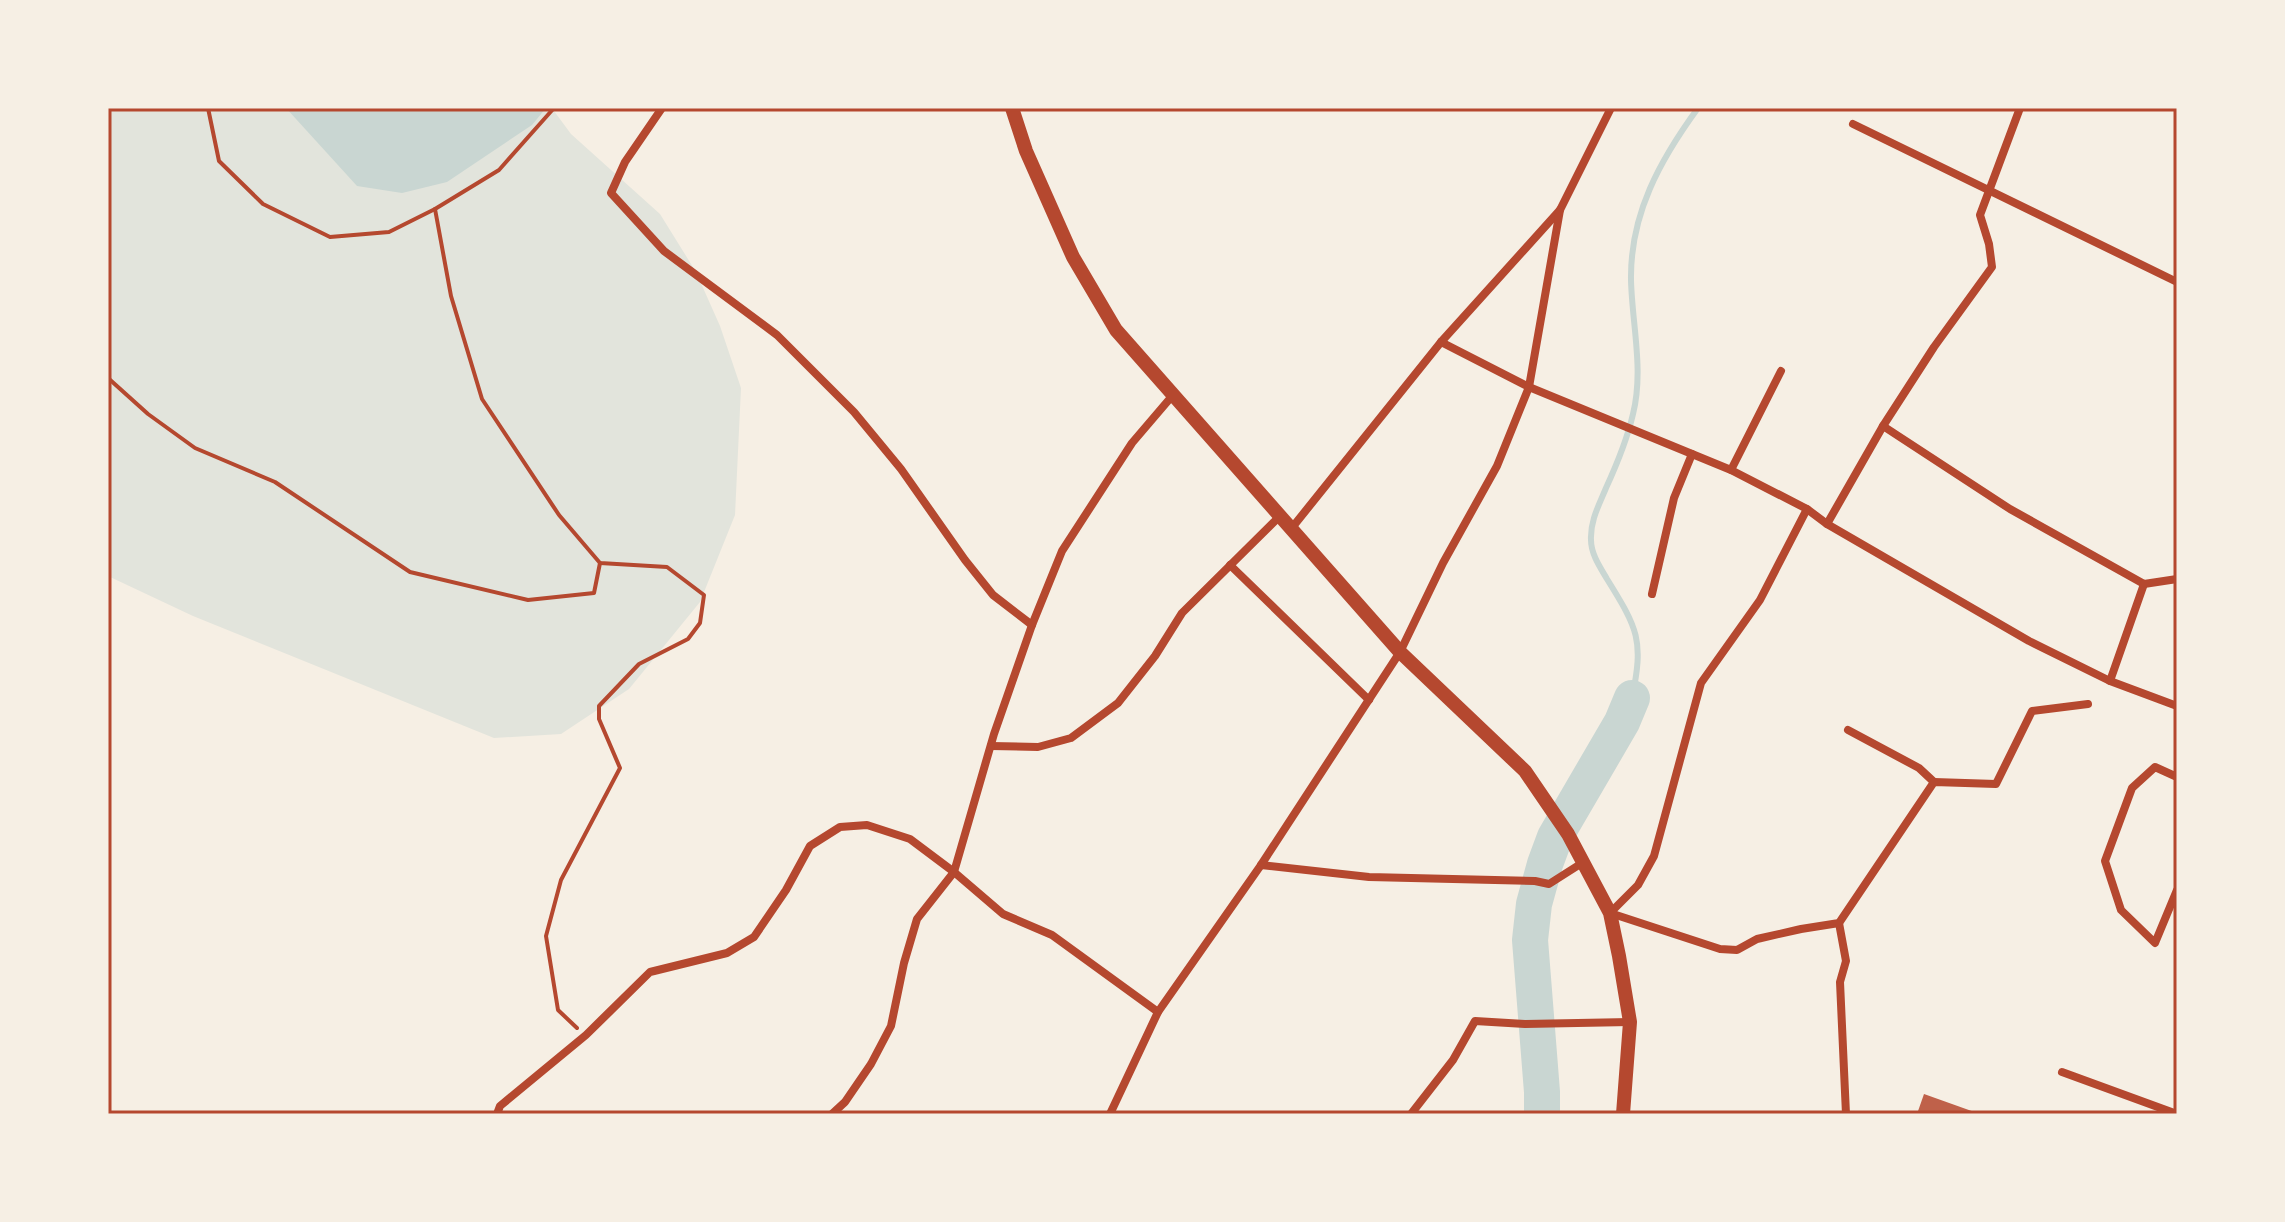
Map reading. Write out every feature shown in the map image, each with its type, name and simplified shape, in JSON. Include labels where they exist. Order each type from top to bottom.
[{"type":"street","points":[[662,108],[625,162],[611,193],[664,251],[777,335],[854,412],[901,469],[993,595],[1032,625]]},
{"type":"street","points":[[1012,108],[1026,151],[1073,257],[1116,330],[1400,652],[1525,771],[1568,834],[1610,913],[1619,956],[1630,1022],[1623,1114]]},
{"type":"street","points":[[1291,529],[1441,342],[1560,210],[1611,108]]},
{"type":"street","points":[[1827,524],[1883,426],[1934,347],[1992,267],[1980,215],[2020,108]]},
{"type":"street","points":[[1853,124],[2177,282]]},
{"type":"street","points":[[1110,1114],[1158,1012],[1261,865],[1400,652],[1443,563],[1497,466],[1529,387],[1560,210]]},
{"type":"street","points":[[1441,342],[1529,387],[1731,470],[1807,509],[1827,524],[2029,641],[2110,681],[2177,706]]},
{"type":"street","points":[[1731,470],[1781,371]]},
{"type":"street","points":[[832,1114],[845,1102],[871,1064],[891,1026],[917,919],[954,872],[991,746],[1032,625],[1062,551],[1132,443],[1173,395]]},
{"type":"street","points":[[1883,426],[2010,509],[2144,584],[2177,579]]},
{"type":"street","points":[[1652,594],[1674,498],[1692,454]]},
{"type":"street","points":[[1610,913],[1638,885],[1654,856],[1701,683],[1760,600],[1807,509]]},
{"type":"street","points":[[991,746],[1038,747],[1071,738],[1118,703],[1155,656],[1182,613],[1279,517]]},
{"type":"street","points":[[1230,565],[1369,700]]},
{"type":"street","points":[[2110,681],[2144,584]]},
{"type":"street","points":[[1848,730],[1919,768],[1934,782],[1996,784],[2032,711],[2088,704]]},
{"type":"street","points":[[2177,777],[2155,767],[2132,788],[2105,861],[2121,910],[2155,943],[2177,890]]},
{"type":"street","points":[[1846,1114],[1840,982],[1846,961],[1839,923],[1934,782]]},
{"type":"street","points":[[497,1114],[500,1106],[586,1035],[650,972],[727,953],[754,937],[786,890],[810,846],[840,827],[867,825],[910,839],[1003,914],[1052,935],[1158,1012]]},
{"type":"street","points":[[1261,865],[1369,877],[1535,881],[1549,884],[1582,863]]},
{"type":"street","points":[[1610,913],[1728,950],[1737,950],[1757,939],[1839,923]]},
{"type":"street","points":[[1411,1114],[1453,1060],[1475,1021],[1525,1024],[1630,1022]]},
{"type":"street","points":[[2062,1072],[2177,1114]]},
{"type":"path","points":[[208,108],[219,161],[263,204],[330,237],[389,232],[435,209],[499,170],[554,108]]},
{"type":"path","points":[[435,209],[451,296],[482,399],[559,515],[600,563],[667,567],[704,595],[700,623],[688,639],[639,664],[599,706],[599,719],[620,768],[561,880],[546,936],[558,1010],[586,1035]]},
{"type":"path","points":[[108,378],[148,414],[195,448],[275,482],[410,572],[528,600],[594,593],[600,563]]},
{"type":"shaded area","points":[[108,108],[546,108],[554,111],[571,134],[660,214],[696,272],[720,326],[741,388],[735,515],[700,602],[629,689],[561,734],[494,738],[193,616],[108,576]]},
{"type":"shaded area","points":[[286,108],[546,108],[532,125],[447,182],[402,193],[357,186]]},
{"type":"building","points":[[1924,1094],[1980,1114],[1917,1114]]},
{"type":"waterway","points":[[1632,698],[1638,662],[1636,636],[1626,611],[1594,555],[1591,533],[1625,443],[1636,397],[1637,364],[1631,280],[1636,233],[1660,168],[1698,108]]},
{"type":"waterway","points":[[1542,1114],[1530,940],[1534,904],[1555,837],[1622,722],[1632,698]]}]
